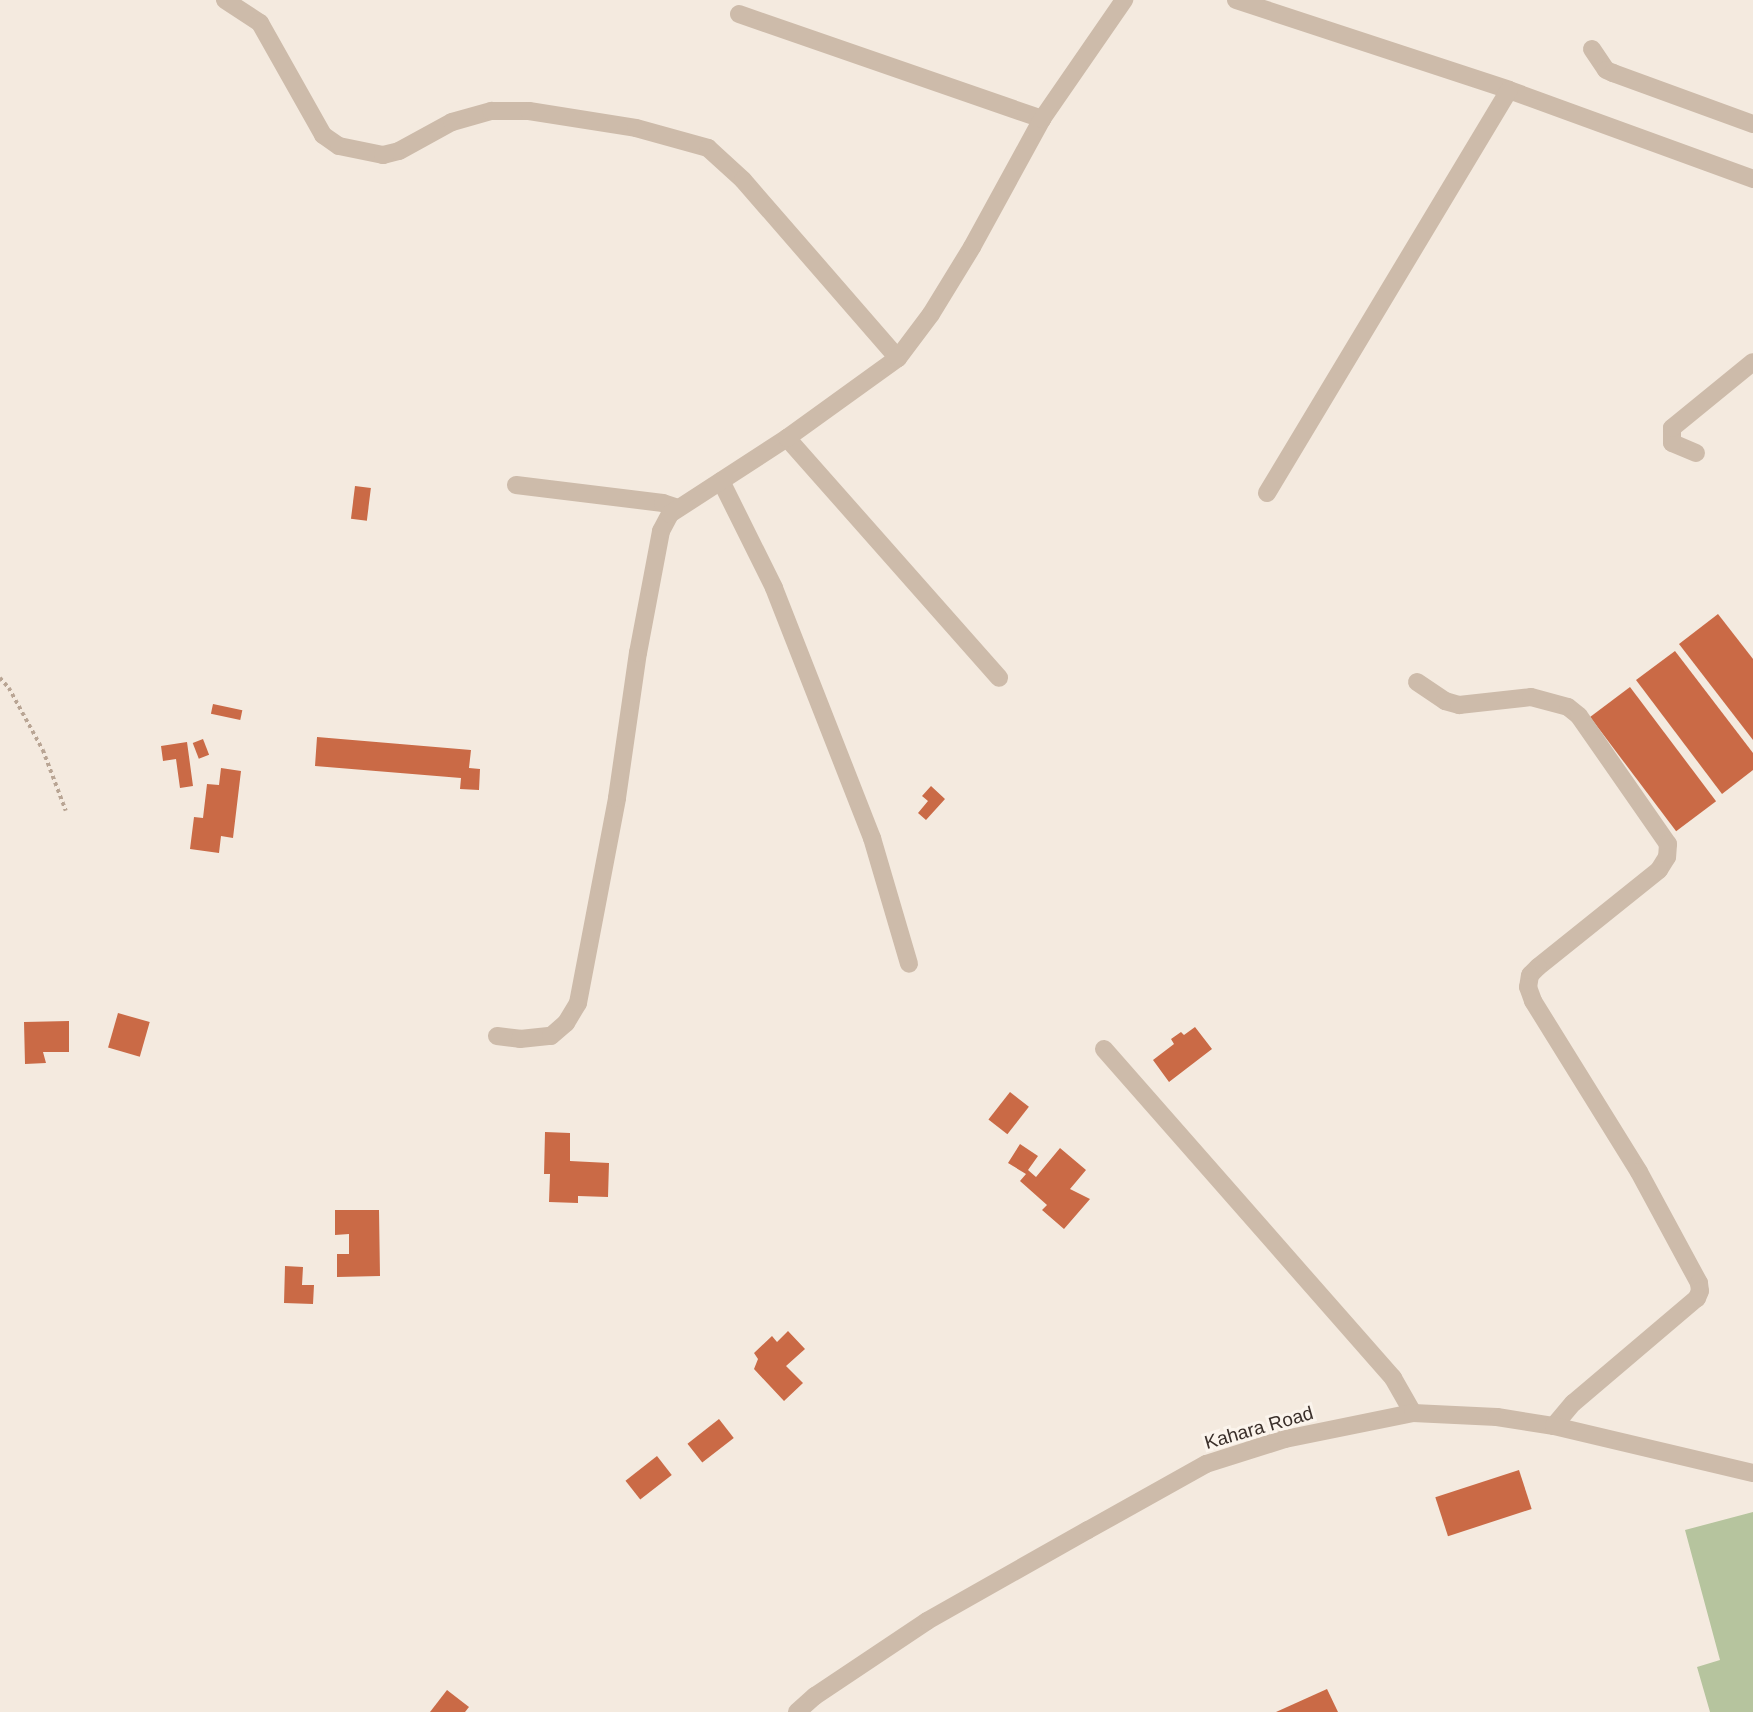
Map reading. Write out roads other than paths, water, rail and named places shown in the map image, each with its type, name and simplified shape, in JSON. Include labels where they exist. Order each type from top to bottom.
[{"type":"street","points":[[225,0],[260,23],[323,135],[339,146],[383,155],[399,151],[452,122],[491,111],[529,110],[636,128],[709,148],[743,180],[898,358]]},
{"type":"street","points":[[497,1036],[520,1039],[551,1036],[566,1023],[578,1003],[615,811],[638,653],[661,531],[670,514],[787,438],[898,358],[931,314],[972,247],[1042,119],[1124,0]]},
{"type":"street","points":[[1236,0],[1509,90],[1753,179]]},
{"type":"street","points":[[739,14],[1042,119]]},
{"type":"street","points":[[1592,49],[1606,70],[1613,74],[1753,124]]},
{"type":"street","points":[[1267,493],[1509,90]]},
{"type":"street","points":[[1696,453],[1672,443],[1672,428],[1753,362]]},
{"type":"street","points":[[787,438],[999,678]]},
{"type":"street","points":[[721,481],[774,588],[872,838],[909,964]]},
{"type":"street","points":[[516,485],[663,503],[678,508]]},
{"type":"street","points":[[1417,682],[1445,701],[1459,705],[1531,697],[1550,700],[1568,708],[1579,716],[1668,844],[1667,857],[1659,870],[1538,967],[1530,975],[1528,987],[1533,1001],[1639,1172],[1699,1283],[1700,1292],[1573,1404],[1554,1426]]},
{"type":"street","points":[[1104,1049],[1393,1378],[1413,1413]]},
{"type":"street","name":"Kahara Road","points":[[797,1712],[816,1696],[927,1621],[1206,1464],[1285,1439],[1413,1413],[1497,1417],[1554,1426],[1753,1473]]}]
